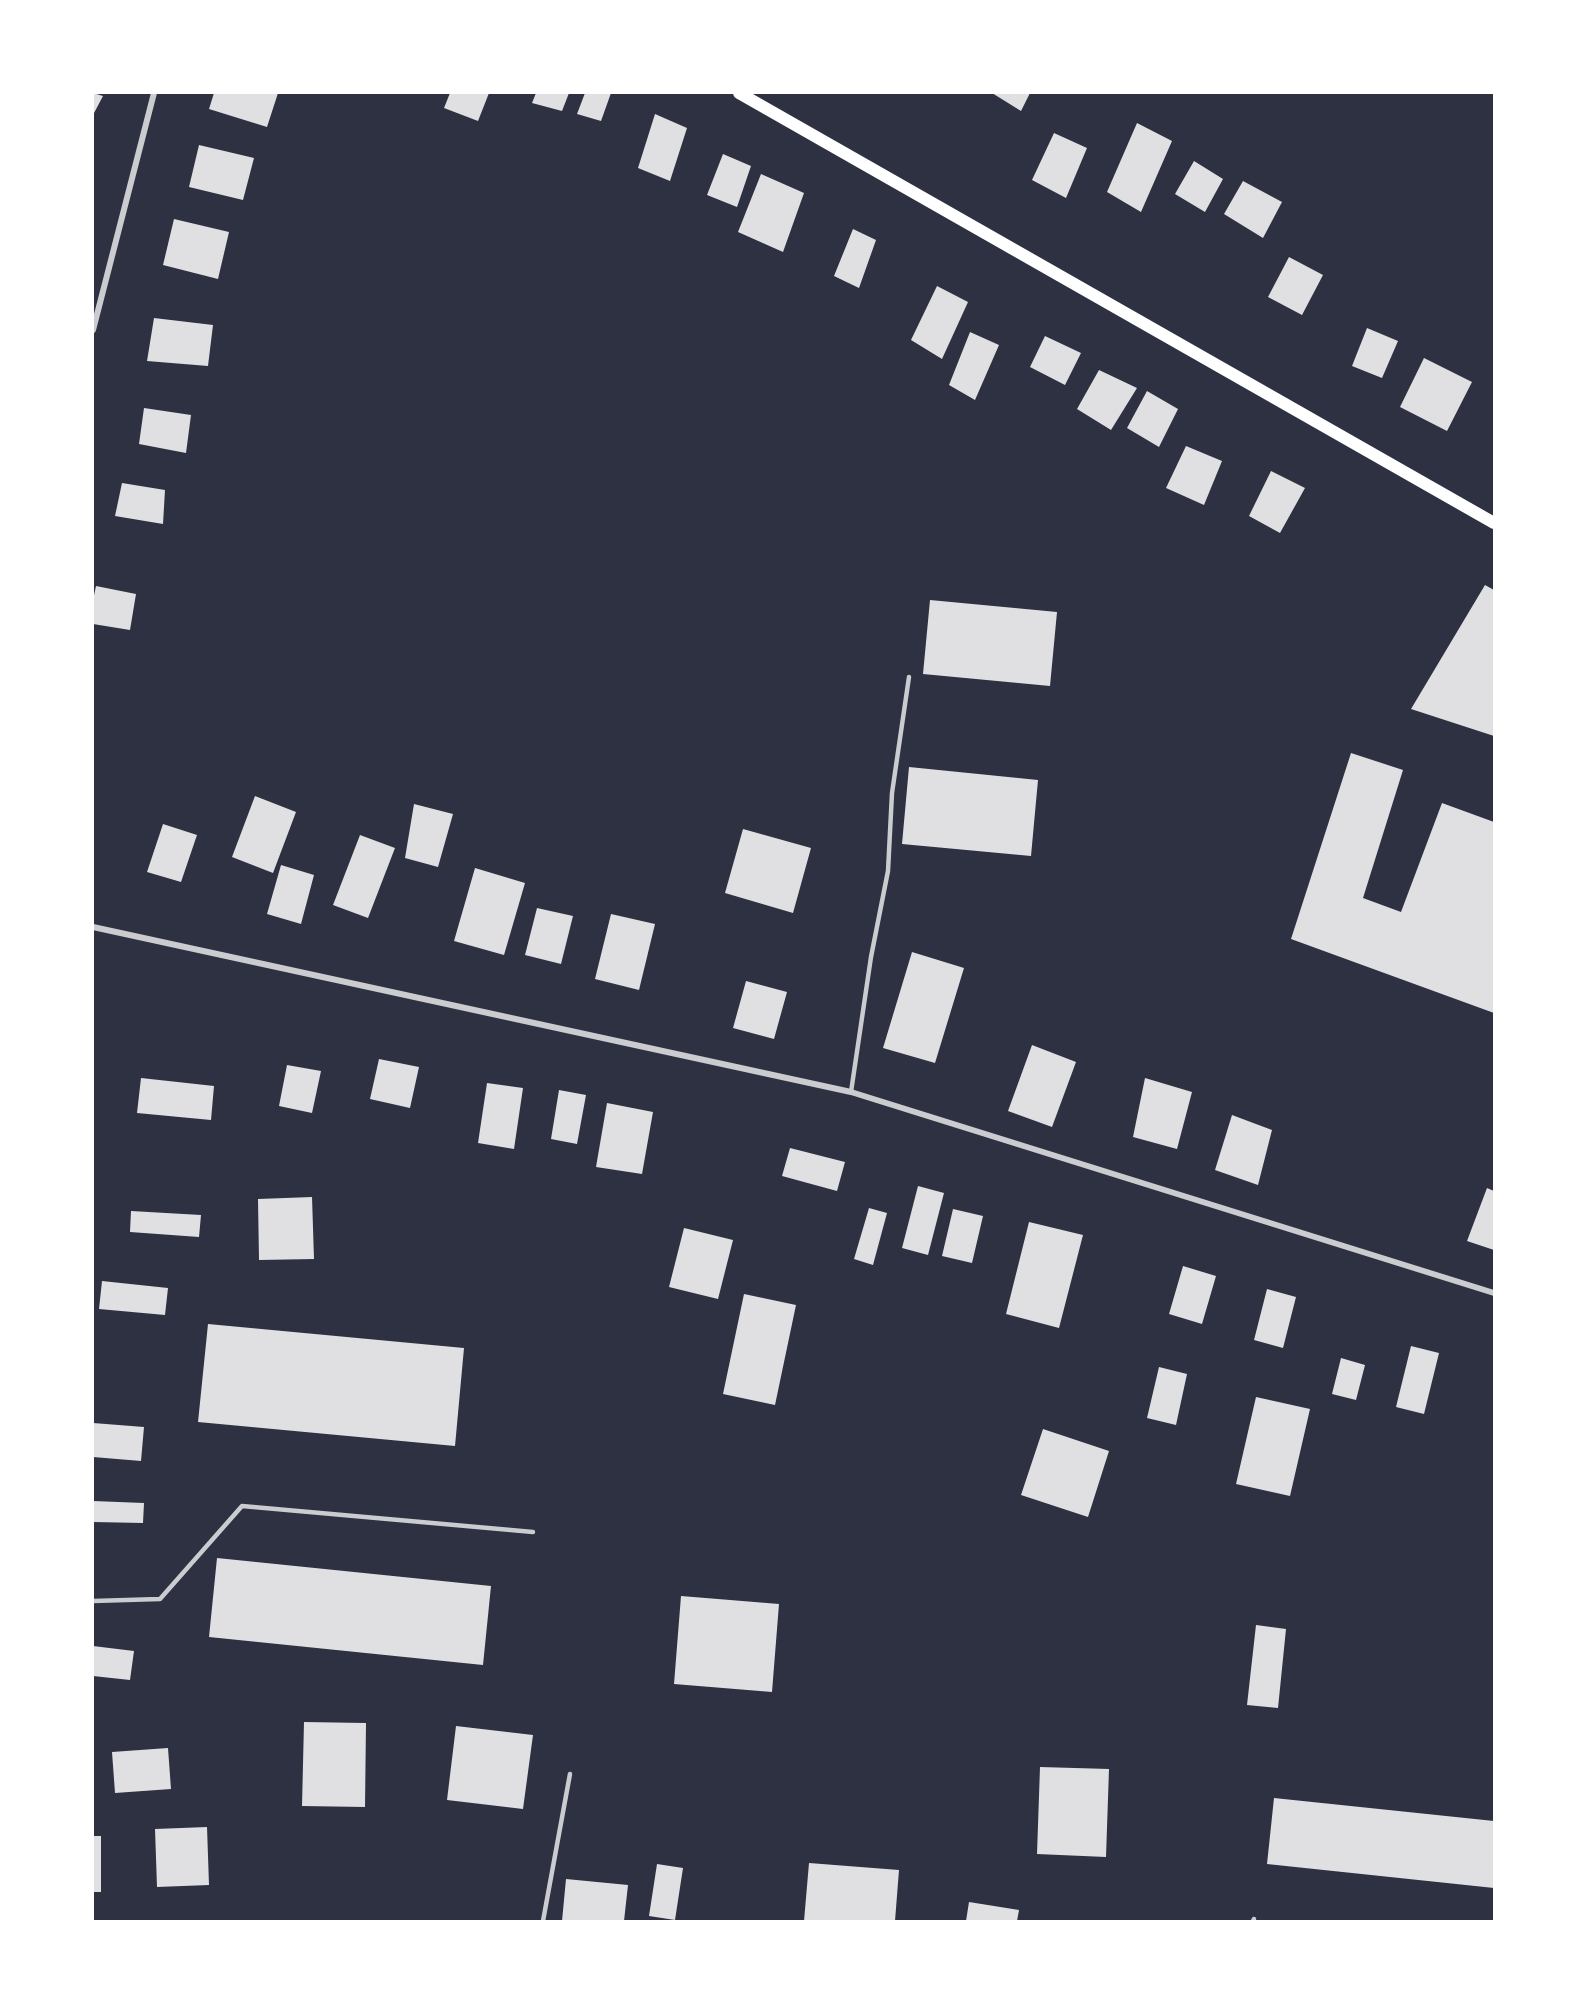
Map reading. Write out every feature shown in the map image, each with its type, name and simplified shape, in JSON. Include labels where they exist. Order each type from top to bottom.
[{"type":"main road","points":[[739,93],[1494,523]]},
{"type":"street","points":[[93,330],[154,93]]},
{"type":"street","points":[[93,927],[851,1092],[1494,1293]]},
{"type":"lane","points":[[851,1092],[871,957],[888,871],[892,793],[909,677]]},
{"type":"lane","points":[[93,1601],[160,1599],[242,1506],[533,1532]]},
{"type":"lane","points":[[543,1921],[570,1774]]},
{"type":"building","points":[[93,93],[103,96],[93,115]]},
{"type":"building","points":[[214,93],[278,93],[267,127],[209,109]]},
{"type":"building","points":[[450,93],[489,93],[478,121],[444,108]]},
{"type":"building","points":[[536,93],[569,93],[562,111],[532,103]]},
{"type":"building","points":[[585,93],[611,93],[601,121],[577,114]]},
{"type":"building","points":[[992,93],[1030,93],[1021,111]]},
{"type":"building","points":[[655,114],[687,128],[670,181],[638,168]]},
{"type":"building","points":[[1137,123],[1172,141],[1141,212],[1107,192]]},
{"type":"building","points":[[1054,133],[1087,148],[1066,198],[1032,180]]},
{"type":"building","points":[[199,145],[254,158],[243,200],[189,187]]},
{"type":"building","points":[[723,154],[751,166],[737,207],[707,195]]},
{"type":"building","points":[[1194,161],[1223,179],[1205,212],[1175,194]]},
{"type":"building","points":[[761,174],[804,193],[783,252],[738,232]]},
{"type":"building","points":[[1243,181],[1282,202],[1263,238],[1224,214]]},
{"type":"building","points":[[174,219],[229,232],[218,279],[163,265]]},
{"type":"building","points":[[853,229],[876,240],[859,288],[834,276]]},
{"type":"building","points":[[1289,257],[1323,275],[1302,315],[1268,297]]},
{"type":"building","points":[[937,286],[968,302],[942,359],[911,340]]},
{"type":"building","points":[[154,318],[213,325],[208,366],[147,361]]},
{"type":"building","points":[[1367,328],[1398,341],[1382,378],[1352,366]]},
{"type":"building","points":[[970,332],[999,345],[975,400],[949,385]]},
{"type":"building","points":[[1045,336],[1081,353],[1065,385],[1030,367]]},
{"type":"building","points":[[1424,358],[1472,382],[1447,431],[1400,407]]},
{"type":"building","points":[[1099,370],[1137,388],[1111,430],[1077,409]]},
{"type":"building","points":[[1147,391],[1178,409],[1159,447],[1127,428]]},
{"type":"building","points":[[144,408],[191,415],[186,453],[139,444]]},
{"type":"building","points":[[1186,446],[1222,461],[1204,505],[1166,488]]},
{"type":"building","points":[[1271,471],[1305,488],[1280,533],[1249,516]]},
{"type":"building","points":[[122,483],[165,490],[163,524],[115,516]]},
{"type":"building","points":[[1485,585],[1494,590],[1494,736],[1411,709]]},
{"type":"building","points":[[96,586],[136,594],[130,630],[93,624],[93,600]]},
{"type":"building","points":[[930,600],[1057,612],[1050,686],[923,674]]},
{"type":"building","points":[[1351,753],[1403,770],[1363,898],[1401,912],[1442,803],[1494,822],[1494,1013],[1291,939]]},
{"type":"building","points":[[909,767],[1038,780],[1031,856],[902,844]]},
{"type":"building","points":[[255,796],[296,812],[273,873],[232,857]]},
{"type":"building","points":[[414,804],[453,814],[438,867],[405,858]]},
{"type":"building","points":[[163,824],[197,835],[181,882],[147,872]]},
{"type":"building","points":[[743,829],[811,848],[793,913],[725,893]]},
{"type":"building","points":[[360,835],[395,848],[368,918],[333,905]]},
{"type":"building","points":[[281,865],[314,875],[301,924],[267,914]]},
{"type":"building","points":[[475,868],[525,883],[504,955],[454,941]]},
{"type":"building","points":[[537,908],[573,916],[561,964],[525,955]]},
{"type":"building","points":[[611,914],[655,924],[639,990],[595,979]]},
{"type":"building","points":[[912,952],[964,968],[935,1063],[883,1048]]},
{"type":"building","points":[[746,981],[787,992],[774,1039],[733,1028]]},
{"type":"building","points":[[1032,1045],[1076,1062],[1052,1127],[1008,1111]]},
{"type":"building","points":[[379,1059],[419,1067],[410,1108],[370,1099]]},
{"type":"building","points":[[287,1065],[321,1071],[312,1113],[279,1106]]},
{"type":"building","points":[[141,1078],[214,1086],[211,1120],[137,1113]]},
{"type":"building","points":[[1145,1078],[1192,1092],[1177,1149],[1133,1137]]},
{"type":"building","points":[[487,1083],[523,1088],[514,1149],[478,1143]]},
{"type":"building","points":[[559,1090],[586,1095],[577,1144],[551,1139]]},
{"type":"building","points":[[607,1103],[653,1112],[642,1174],[596,1167]]},
{"type":"building","points":[[1232,1115],[1272,1130],[1258,1185],[1215,1170]]},
{"type":"building","points":[[790,1148],[845,1162],[837,1191],[782,1176]]},
{"type":"building","points":[[918,1186],[944,1193],[928,1255],[902,1248]]},
{"type":"building","points":[[1487,1188],[1494,1191],[1494,1250],[1467,1241]]},
{"type":"building","points":[[312,1197],[314,1259],[259,1260],[258,1199]]},
{"type":"building","points":[[869,1208],[887,1213],[873,1265],[854,1259]]},
{"type":"building","points":[[953,1209],[983,1216],[972,1263],[942,1256]]},
{"type":"building","points":[[131,1211],[201,1215],[199,1237],[130,1232]]},
{"type":"building","points":[[1029,1222],[1083,1235],[1059,1328],[1006,1314]]},
{"type":"building","points":[[684,1228],[733,1240],[718,1299],[669,1287]]},
{"type":"building","points":[[1183,1266],[1216,1276],[1202,1324],[1169,1314]]},
{"type":"building","points":[[102,1281],[168,1288],[165,1315],[99,1309]]},
{"type":"building","points":[[1267,1289],[1296,1297],[1283,1348],[1254,1340]]},
{"type":"building","points":[[744,1294],[796,1305],[775,1405],[723,1394]]},
{"type":"building","points":[[208,1324],[464,1348],[455,1446],[198,1422]]},
{"type":"building","points":[[1411,1346],[1439,1353],[1424,1414],[1396,1407]]},
{"type":"building","points":[[1341,1358],[1365,1365],[1356,1400],[1332,1394]]},
{"type":"building","points":[[1159,1367],[1187,1374],[1176,1425],[1147,1418]]},
{"type":"building","points":[[1256,1397],[1310,1409],[1290,1496],[1236,1484]]},
{"type":"building","points":[[93,1423],[144,1427],[141,1461],[93,1457]]},
{"type":"building","points":[[1043,1429],[1109,1451],[1088,1517],[1021,1495]]},
{"type":"building","points":[[93,1501],[144,1503],[143,1523],[93,1522]]},
{"type":"building","points":[[217,1558],[491,1586],[483,1665],[209,1637]]},
{"type":"building","points":[[681,1596],[779,1604],[772,1692],[674,1684]]},
{"type":"building","points":[[1256,1625],[1286,1629],[1278,1708],[1247,1705]]},
{"type":"building","points":[[93,1646],[134,1651],[130,1680],[93,1676]]},
{"type":"building","points":[[304,1722],[366,1723],[365,1807],[302,1806]]},
{"type":"building","points":[[456,1726],[533,1735],[523,1809],[447,1800]]},
{"type":"building","points":[[168,1748],[171,1789],[115,1793],[112,1752]]},
{"type":"building","points":[[1040,1767],[1109,1769],[1106,1857],[1037,1854]]},
{"type":"building","points":[[1274,1798],[1494,1821],[1494,1888],[1267,1864]]},
{"type":"building","points":[[207,1827],[209,1885],[157,1887],[155,1829]]},
{"type":"building","points":[[93,1836],[101,1836],[101,1892],[93,1892]]},
{"type":"building","points":[[809,1863],[899,1870],[895,1921],[804,1921]]},
{"type":"building","points":[[657,1864],[683,1868],[675,1920],[649,1916]]},
{"type":"building","points":[[566,1879],[628,1885],[624,1921],[562,1921]]},
{"type":"building","points":[[969,1902],[1019,1910],[1017,1921],[966,1921]]}]
